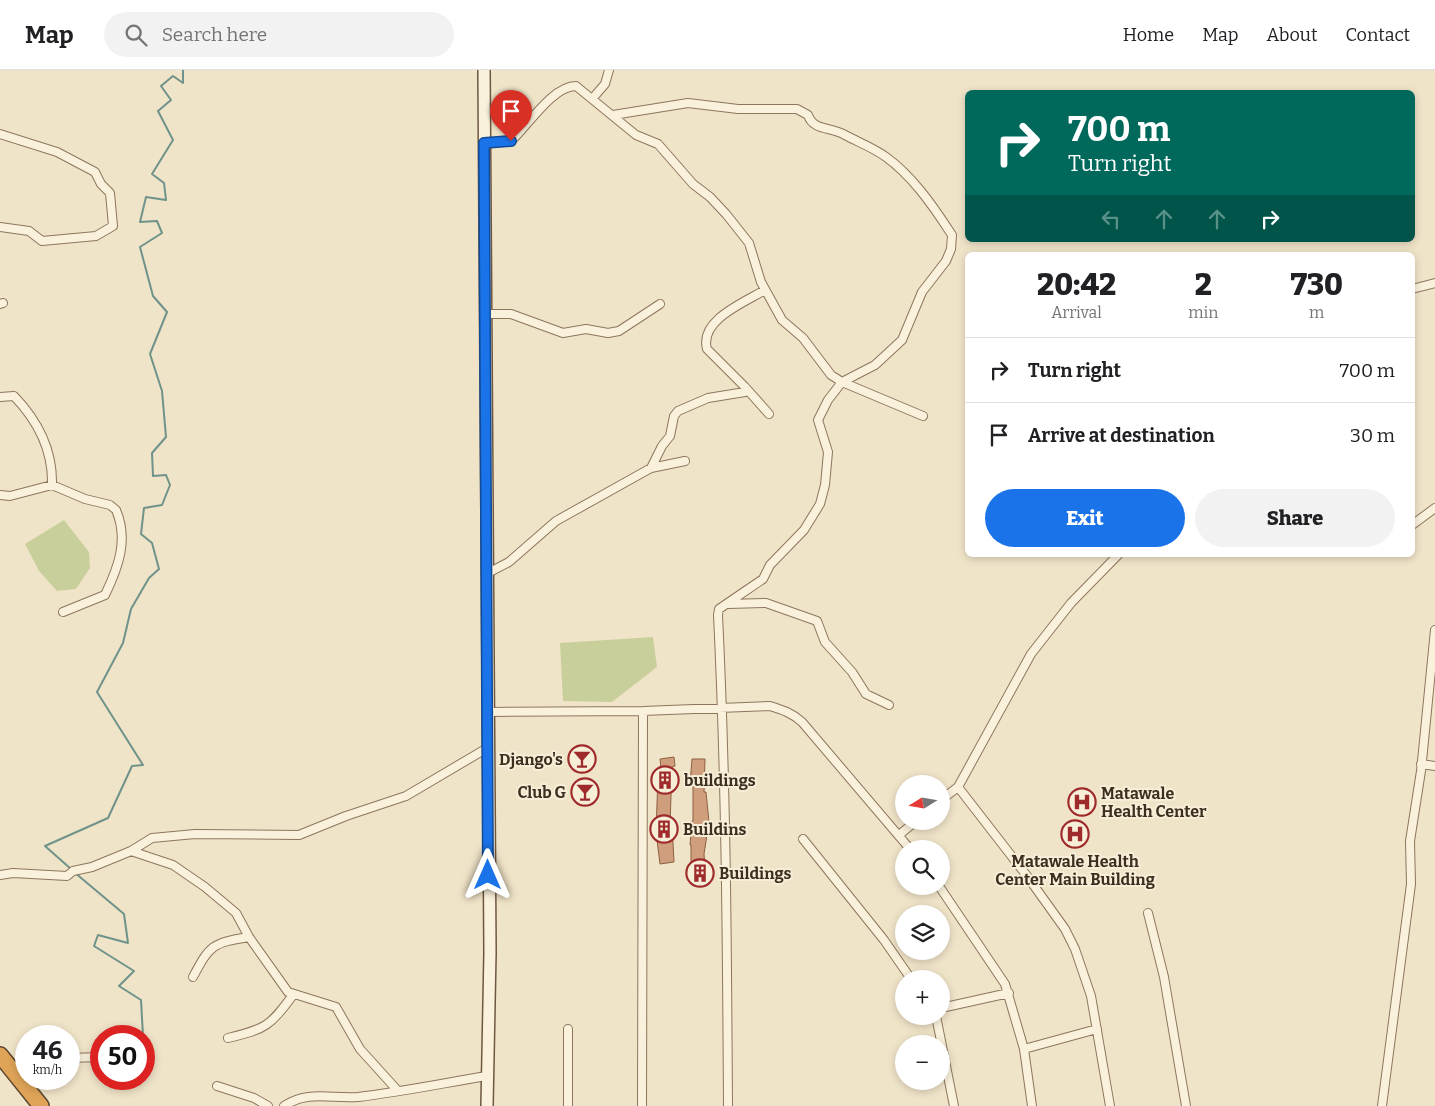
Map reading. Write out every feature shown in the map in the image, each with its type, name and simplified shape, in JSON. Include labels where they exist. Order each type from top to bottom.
[{"type":"highway","points":[[0,1054],[15,1069]]},
{"type":"highway","points":[[31,1090],[41,1106]]},
{"type":"main road","points":[[484,70],[490,959],[486,1076],[487,1106]]},
{"type":"street","points":[[592,99],[605,84],[609,70]]},
{"type":"street","points":[[484,143],[511,141],[535,112],[570,87],[576,86],[614,115],[636,135],[658,144],[687,178],[726,214],[749,243],[765,290],[782,320],[803,338],[832,375],[842,382],[923,416]]},
{"type":"street","points":[[614,115],[688,104],[748,110],[797,109],[808,114],[810,120],[817,127],[830,128],[840,132],[885,156],[917,187],[952,235],[951,250],[946,261],[922,292],[902,340],[874,365],[842,382],[828,400],[818,420],[828,452],[826,485],[820,504],[801,535],[770,565],[763,579],[719,609],[723,708],[728,1106]]},
{"type":"street","points":[[0,134],[57,152],[94,172],[110,194],[114,224],[96,236],[42,241],[38,241],[29,231],[0,226]]},
{"type":"street","points":[[1415,288],[1435,284]]},
{"type":"street","points":[[765,290],[716,319],[706,344],[707,349],[770,414]]},
{"type":"street","points":[[485,314],[511,314],[562,333],[586,329],[608,334],[619,331],[660,304]]},
{"type":"street","points":[[651,468],[662,446],[670,436],[674,416],[678,411],[708,398],[743,394],[745,387]]},
{"type":"street","points":[[0,397],[14,396],[36,424],[50,455],[52,485]]},
{"type":"street","points":[[486,574],[509,562],[556,521],[651,468],[685,461]]},
{"type":"street","points":[[0,495],[10,496],[52,485],[85,499],[113,507],[118,513],[121,537],[120,563],[105,595],[63,612]]},
{"type":"street","points":[[1415,523],[1434,510]]},
{"type":"street","points":[[950,793],[958,787],[1031,654],[1071,603],[1116,557]]},
{"type":"street","points":[[726,604],[766,603],[818,622],[825,642],[852,672],[866,694],[889,705]]},
{"type":"street","points":[[1382,1106],[1411,884],[1410,841],[1421,764],[1435,630]]},
{"type":"street","points":[[488,712],[643,711],[770,706],[793,714],[904,840]]},
{"type":"street","points":[[642,1106],[643,711]]},
{"type":"street","points":[[0,875],[13,873],[67,876],[73,871],[92,867],[132,851],[152,838],[196,834],[298,835],[346,816],[406,796],[489,747]]},
{"type":"street","points":[[1421,764],[1435,766]]},
{"type":"street","points":[[958,787],[1065,929],[1083,970],[1098,1029],[1110,1106]]},
{"type":"street","points":[[900,835],[906,830]]},
{"type":"street","points":[[803,839],[884,940],[905,970]]},
{"type":"street","points":[[132,851],[173,865],[205,887],[236,913],[249,937],[283,988],[293,994],[336,1006],[360,1049],[398,1091]]},
{"type":"street","points":[[945,895],[1000,974],[1009,993],[1024,1049],[1032,1106]]},
{"type":"street","points":[[1148,912],[1164,977],[1186,1106]]},
{"type":"street","points":[[193,977],[204,956],[213,946],[224,941],[249,937]]},
{"type":"street","points":[[950,1006],[1009,993]]},
{"type":"street","points":[[228,1038],[267,1026],[275,1019],[293,994]]},
{"type":"street","points":[[938,1025],[954,1106]]},
{"type":"street","points":[[568,1029],[568,1106]]},
{"type":"street","points":[[1024,1049],[1098,1029]]},
{"type":"street","points":[[284,1106],[292,1100],[313,1096],[355,1097],[486,1076]]},
{"type":"street","points":[[217,1086],[254,1098],[268,1106]]},
{"type":"green space","points":[[64,520],[89,552],[90,568],[76,589],[57,591],[39,571],[25,544]]},
{"type":"green space","points":[[653,637],[657,667],[612,702],[563,701],[560,643]]},
{"type":"building","points":[[674,757],[675,766],[672,767],[670,824],[672,825],[674,862],[660,864],[656,832],[658,776],[662,776],[660,759]]},
{"type":"building","points":[[692,759],[705,759],[704,792],[706,792],[709,822],[704,854],[705,868],[710,868],[710,878],[691,879],[690,845],[693,821],[693,784],[690,784]]},
{"type":"waterway","points":[[71,869],[45,846],[108,818],[132,766],[143,765],[97,692],[123,643],[131,609],[149,578],[159,569],[152,543],[141,534],[144,508],[162,505],[170,485],[166,475],[153,476],[152,453],[166,437],[162,391],[150,354],[167,312],[153,296],[140,247],[162,233],[157,221],[140,222],[146,197],[166,200],[164,183],[152,174],[173,140],[158,111],[171,100],[161,86],[173,76],[183,83],[183,70]]},
{"type":"waterway","points":[[74,872],[124,914],[128,943],[98,935],[94,946],[134,971],[119,986],[141,1000],[142,1025]]},
{"type":"place","name":"Django's","points":[[582,759]]},
{"type":"place","name":"buildings","points":[[665,780]]},
{"type":"place","name":"Club G","points":[[585,792]]},
{"type":"place","name":"Matawale Health Center","points":[[1082,802]]},
{"type":"place","name":"Buildins","points":[[664,829]]},
{"type":"place","name":"Matawale Health Center Main Building","points":[[1075,834]]},
{"type":"place","name":"Buildings","points":[[700,873]]},
{"type":"route","points":[[488,875],[489,747],[484,143],[511,141]]}]
